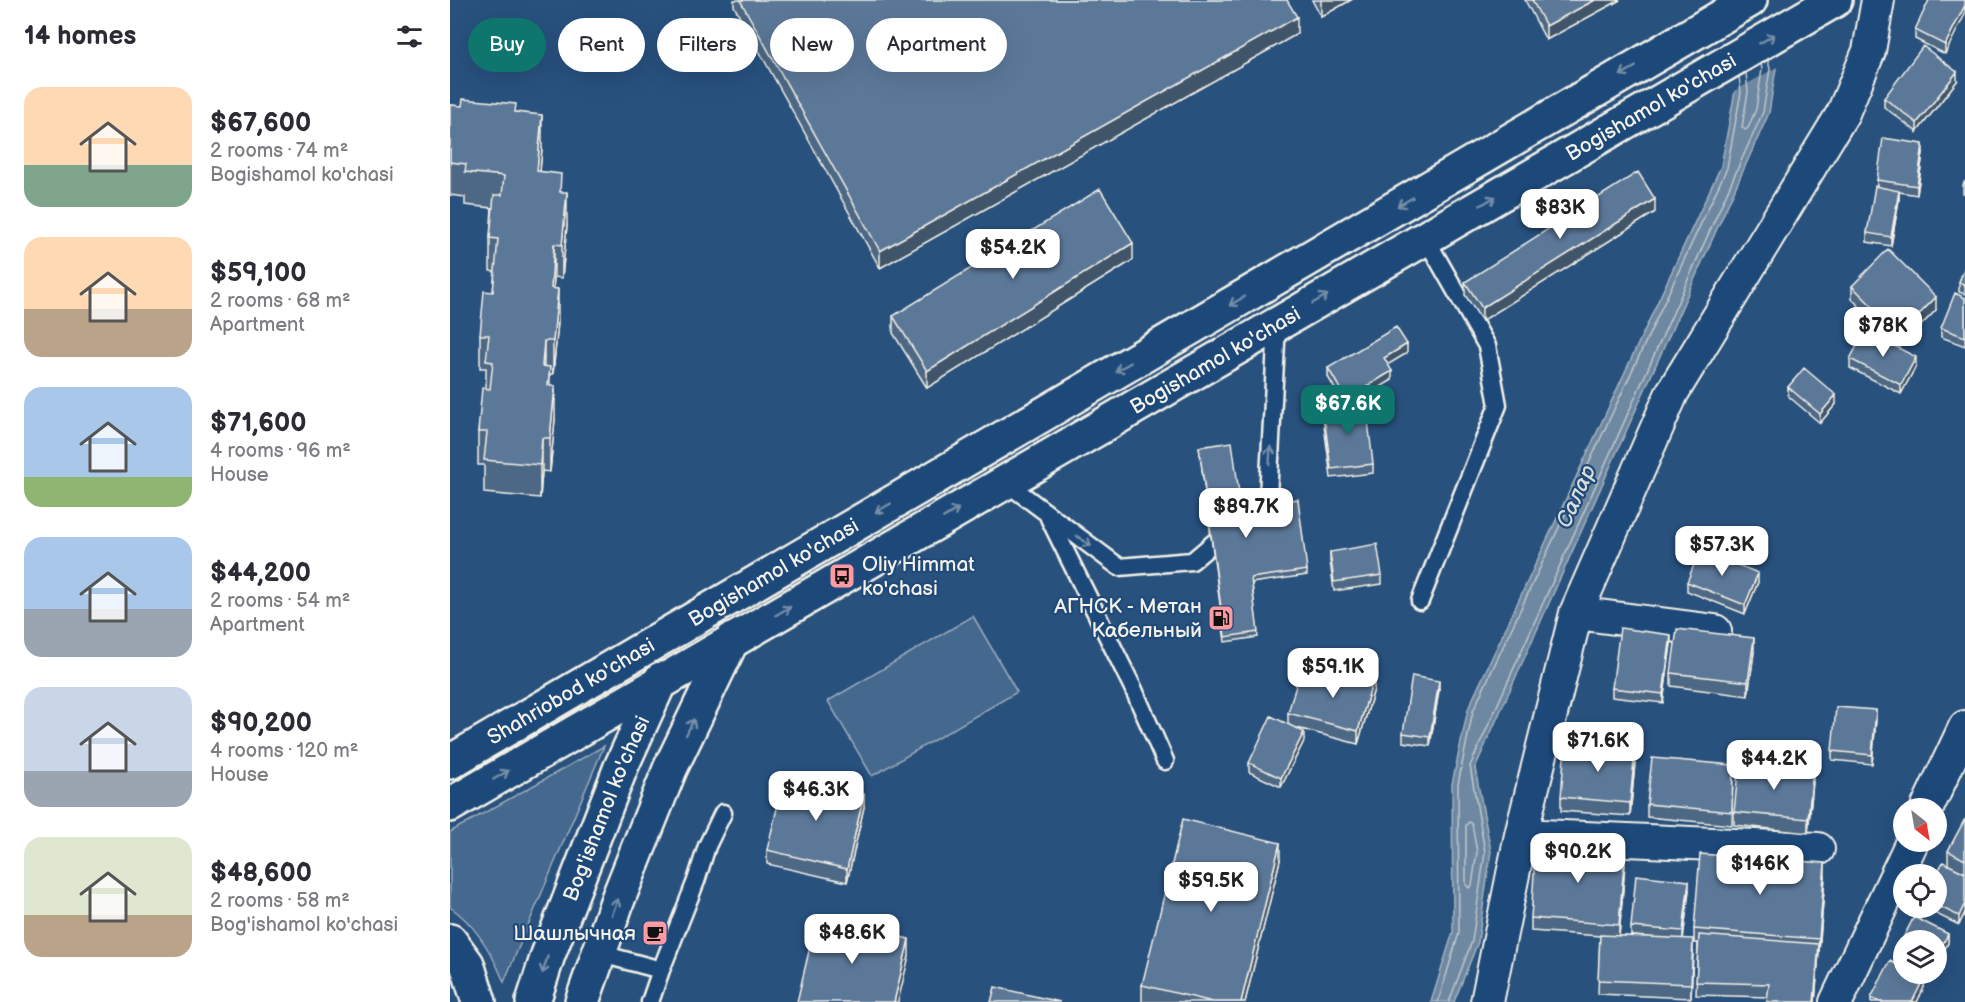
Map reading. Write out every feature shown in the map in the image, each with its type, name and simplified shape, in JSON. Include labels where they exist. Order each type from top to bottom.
[{"type":"main road","name":"Bogishamol ko'chasi","points":[[690,621],[1750,0]]},
{"type":"main road","name":"Bogishamol ko'chasi","points":[[690,621],[732,640],[1831,2]]},
{"type":"main road","points":[[985,448],[1004,481]]},
{"type":"main road","name":"Bog'ishamol ko'chasi","points":[[533,1002],[548,955],[621,766],[690,621]]},
{"type":"main road","name":"Shahriobod ko'chasi","points":[[450,762],[690,621]]},
{"type":"main road","points":[[582,1002],[618,898],[670,769],[732,640]]},
{"type":"main road","name":"Shahriobod ko'chasi","points":[[450,805],[732,640]]},
{"type":"main road","points":[[527,716],[546,748]]},
{"type":"main road","points":[[450,941],[466,964],[479,1002]]},
{"type":"street","points":[[1487,1002],[1521,835],[1576,613],[1672,393],[1843,113],[1869,51],[1878,0]]},
{"type":"street","points":[[1576,613],[1715,631]]},
{"type":"street","points":[[1932,798],[1965,728]]},
{"type":"street","points":[[1521,835],[1818,849]]},
{"type":"street","points":[[1836,1002],[1907,852]]},
{"type":"lane","points":[[1420,601],[1498,405],[1487,346],[1425,237]]},
{"type":"lane","points":[[1004,481],[1119,567],[1192,561],[1268,497],[1277,324]]},
{"type":"lane","points":[[1048,515],[1134,690],[1165,761]]},
{"type":"lane","points":[[650,1002],[707,846],[723,813]]},
{"type":"lane","points":[[598,953],[661,970]]},
{"type":"shaded area","points":[[973,616],[1017,692],[872,776],[828,701]]},
{"type":"shaded area","points":[[604,746],[504,982],[475,931],[450,907],[450,832]]},
{"type":"water","name":"Салар","points":[[1723,0],[1763,0],[1776,68],[1769,113],[1475,768],[1491,851],[1478,942],[1454,1002],[1431,1002],[1453,932],[1452,784],[1468,709],[1721,166],[1735,91]]},
{"type":"pier","points":[[1720,0],[1766,0],[1779,66],[1731,93]]},
{"type":"building","points":[[740,0],[1287,0],[1297,17],[880,251],[780,72],[854,72],[854,18],[770,18],[770,54],[758,32],[758,18],[750,18]]},
{"type":"building","points":[[1532,0],[1595,0],[1546,26]]},
{"type":"building","points":[[1929,0],[1965,0],[1965,5],[1945,45],[1915,30]]},
{"type":"building","points":[[1923,46],[1957,72],[1917,123],[1884,98]]},
{"type":"building","points":[[463,99],[516,104],[515,112],[542,115],[537,171],[561,174],[560,192],[567,192],[562,245],[554,244],[551,288],[558,289],[553,341],[544,341],[542,366],[550,367],[548,385],[555,386],[550,438],[542,438],[540,465],[484,460],[487,432],[478,432],[482,388],[490,389],[493,362],[486,361],[489,335],[480,335],[484,291],[493,292],[498,239],[490,238],[494,195],[502,195],[504,176],[465,172],[466,164],[450,162],[450,105],[462,106]]},
{"type":"building","points":[[1883,138],[1923,144],[1917,186],[1877,180]]},
{"type":"building","points":[[1638,172],[1655,199],[1482,308],[1465,282]]},
{"type":"building","points":[[1875,186],[1899,191],[1891,237],[1867,233]]},
{"type":"building","points":[[1100,189],[1133,243],[927,371],[893,316]]},
{"type":"building","points":[[1888,249],[1936,297],[1900,334],[1852,286]]},
{"type":"building","points":[[1965,267],[1965,285],[1959,282]]},
{"type":"building","points":[[1955,293],[1965,298],[1965,337],[1941,328]]},
{"type":"building","points":[[1396,327],[1407,344],[1384,358],[1392,371],[1346,399],[1328,368]]},
{"type":"building","points":[[1865,331],[1916,357],[1901,385],[1850,359]]},
{"type":"building","points":[[1804,368],[1836,395],[1820,414],[1788,387]]},
{"type":"building","points":[[1366,403],[1373,464],[1331,469],[1323,409]]},
{"type":"building","points":[[1232,442],[1241,507],[1298,499],[1307,570],[1251,578],[1258,632],[1225,637],[1199,447]]},
{"type":"building","points":[[1377,544],[1382,575],[1334,582],[1330,552]]},
{"type":"building","points":[[1700,550],[1758,573],[1745,605],[1687,582]]},
{"type":"building","points":[[1620,628],[1671,635],[1663,694],[1612,688]]},
{"type":"building","points":[[1677,629],[1754,638],[1748,682],[1671,673]]},
{"type":"building","points":[[1332,672],[1374,676],[1358,731],[1288,713],[1297,682]]},
{"type":"building","points":[[1412,676],[1439,681],[1430,737],[1403,733]]},
{"type":"building","points":[[1836,707],[1876,710],[1872,755],[1832,751]]},
{"type":"building","points":[[1271,716],[1304,732],[1281,778],[1249,763]]},
{"type":"building","points":[[1565,744],[1635,750],[1630,803],[1561,797]]},
{"type":"building","points":[[1652,758],[1733,765],[1732,812],[1647,804]]},
{"type":"building","points":[[1739,762],[1813,769],[1808,819],[1734,812]]},
{"type":"building","points":[[785,775],[864,794],[847,869],[767,850]]},
{"type":"building","points":[[1183,819],[1280,843],[1241,1002],[1213,1002],[1142,985]]},
{"type":"building","points":[[1965,819],[1965,860],[1948,851]]},
{"type":"building","points":[[1536,844],[1625,851],[1619,925],[1531,918]]},
{"type":"building","points":[[1700,854],[1825,863],[1819,939],[1694,929]]},
{"type":"building","points":[[1947,864],[1965,873],[1965,903],[1959,916],[1947,910]]},
{"type":"building","points":[[1636,875],[1689,881],[1683,931],[1631,927]]},
{"type":"building","points":[[817,917],[909,939],[894,1002],[797,1002]]},
{"type":"building","points":[[1913,918],[1916,918],[1940,930],[1907,930]]},
{"type":"building","points":[[1600,935],[1693,939],[1691,984],[1598,980]]},
{"type":"building","points":[[1699,935],[1819,944],[1814,1002],[1767,1002],[1769,984],[1696,982]]},
{"type":"building","points":[[1890,961],[1893,962],[1893,984],[1921,984],[1912,1002],[1880,1002],[1871,998]]},
{"type":"building","points":[[995,987],[1060,1002],[991,1002]]},
{"type":"place","name":"Oliy Himmat ko'chasi","points":[[842,576]]},
{"type":"place","name":"АГНСК - Метан Кабельный","points":[[1221,618]]},
{"type":"place","name":"Шашлычная","points":[[655,933]]}]
